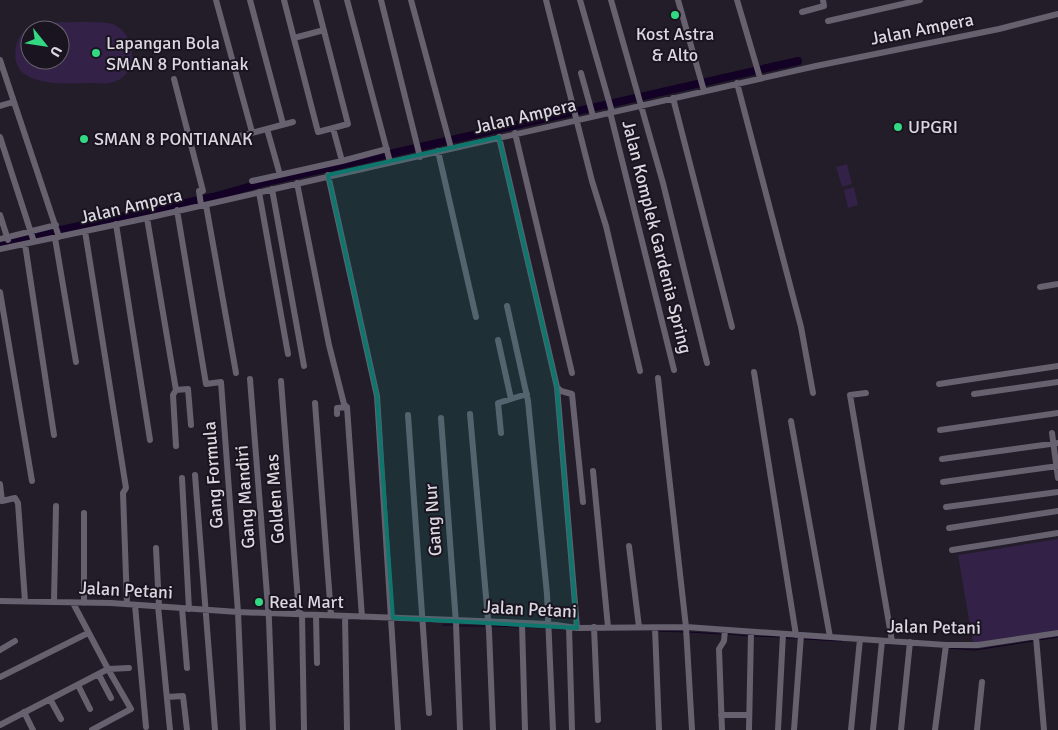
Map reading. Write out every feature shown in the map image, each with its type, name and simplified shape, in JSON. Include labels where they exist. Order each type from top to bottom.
[{"type":"street","points":[[216,0],[252,132]]},
{"type":"street","points":[[250,0],[283,124]]},
{"type":"street","points":[[284,0],[318,132],[348,124],[316,0]]},
{"type":"street","points":[[252,181],[342,161],[389,156],[347,0]]},
{"type":"street","points":[[381,0],[420,155]]},
{"type":"street","points":[[411,0],[451,145]]},
{"type":"street","points":[[546,0],[592,181],[606,226],[640,371]]},
{"type":"street","name":"Jalan Komplek Gardenia Spring","points":[[580,0],[608,100],[674,370]]},
{"type":"street","points":[[611,0],[663,182],[707,363]]},
{"type":"street","points":[[678,0],[703,87]]},
{"type":"street","points":[[737,0],[760,77]]},
{"type":"street","points":[[802,12],[824,6],[823,0]]},
{"type":"street","points":[[828,20],[920,0]]},
{"type":"street","name":"Jalan Ampera","points":[[0,249],[9,242],[24,244],[33,237],[57,237],[147,218],[202,202],[259,192],[328,176],[389,156],[420,155],[438,151],[451,145],[515,133],[592,114],[611,112],[640,101],[673,98],[703,87],[737,84],[760,77],[999,29],[1058,14]]},
{"type":"street","points":[[294,38],[324,30]]},
{"type":"street","points":[[0,60],[56,226],[76,362]]},
{"type":"street","points":[[581,73],[592,114]]},
{"type":"street","points":[[174,79],[203,191],[198,191],[202,202],[236,373]]},
{"type":"street","points":[[737,84],[801,327],[813,393]]},
{"type":"street","points":[[673,98],[732,327]]},
{"type":"street","points":[[0,106],[13,102]]},
{"type":"street","points":[[240,136],[293,122]]},
{"type":"street","points":[[266,128],[280,175]]},
{"type":"street","points":[[333,128],[342,161]]},
{"type":"street","points":[[515,133],[572,372]]},
{"type":"street","points":[[499,136],[557,387],[577,628]]},
{"type":"street","points":[[0,137],[33,237]]},
{"type":"street","points":[[438,151],[476,317]]},
{"type":"street","points":[[328,176],[377,396],[393,618],[398,730]]},
{"type":"street","points":[[297,183],[329,345],[344,404],[347,407],[350,419],[362,617]]},
{"type":"street","points":[[272,189],[304,366]]},
{"type":"street","points":[[259,192],[288,354]]},
{"type":"street","name":"Gang Formula","points":[[178,210],[206,384],[221,382],[238,612],[243,730]]},
{"type":"street","points":[[0,214],[9,242]]},
{"type":"street","points":[[147,218],[176,390],[173,395],[176,446]]},
{"type":"street","points":[[116,224],[150,440]]},
{"type":"street","points":[[0,239],[9,242],[33,237],[56,226]]},
{"type":"street","points":[[85,230],[126,488],[123,493],[127,604]]},
{"type":"street","points":[[24,244],[54,435]]},
{"type":"street","points":[[1040,287],[1058,284]]},
{"type":"street","points":[[0,292],[32,482]]},
{"type":"street","points":[[507,306],[527,394],[549,624],[553,730]]},
{"type":"street","points":[[498,340],[511,399]]},
{"type":"street","points":[[939,384],[1058,366]]},
{"type":"street","points":[[754,372],[800,637],[794,730]]},
{"type":"street","points":[[658,378],[687,630],[692,730]]},
{"type":"street","name":"Gang Mandiri","points":[[250,379],[268,614],[274,730]]},
{"type":"street","name":"Golden Mas","points":[[281,382],[300,614],[304,730]]},
{"type":"street","points":[[974,394],[1058,382]]},
{"type":"street","points":[[557,387],[561,391],[572,394],[583,502]]},
{"type":"street","points":[[176,390],[188,389],[191,425]]},
{"type":"street","points":[[866,393],[850,395],[892,641]]},
{"type":"street","points":[[500,433],[498,403],[527,394]]},
{"type":"street","points":[[315,403],[330,615]]},
{"type":"street","points":[[337,414],[337,408],[347,407]]},
{"type":"street","points":[[940,430],[1058,413]]},
{"type":"street","points":[[470,414],[489,626],[493,730]]},
{"type":"street","points":[[408,415],[429,713]]},
{"type":"street","name":"Gang Nur","points":[[441,418],[460,730]]},
{"type":"street","points":[[791,421],[830,637]]},
{"type":"street","points":[[1052,433],[1056,443],[1058,478]]},
{"type":"street","points":[[942,459],[1056,443]]},
{"type":"street","points":[[943,482],[1057,466]]},
{"type":"street","points":[[593,471],[608,628]]},
{"type":"street","points":[[195,475],[215,730]]},
{"type":"street","points":[[182,478],[187,668]]},
{"type":"street","points":[[0,484],[2,501],[15,498],[18,503],[25,601]]},
{"type":"street","points":[[946,507],[1058,492]]},
{"type":"street","points":[[54,602],[56,506]]},
{"type":"street","points":[[949,528],[1058,511]]},
{"type":"street","points":[[84,513],[84,603]]},
{"type":"street","points":[[952,550],[1058,532]]},
{"type":"street","points":[[629,546],[639,627]]},
{"type":"street","points":[[156,548],[158,606],[170,730]]},
{"type":"street","name":"Jalan Petani","points":[[0,601],[54,602],[74,606],[84,603],[127,604],[268,614],[423,619],[455,624],[489,626],[549,624],[569,629],[639,627],[655,631],[725,631],[782,637],[830,637],[882,643],[892,641],[910,642],[945,647],[1037,639],[1058,633]]},
{"type":"street","points":[[135,605],[146,727]]},
{"type":"street","points":[[74,606],[131,709],[92,730]]},
{"type":"street","points":[[316,615],[317,663]]},
{"type":"street","points":[[345,616],[347,730]]},
{"type":"street","points":[[522,626],[525,730]]},
{"type":"street","points":[[594,628],[598,720]]},
{"type":"street","points":[[569,629],[572,730]]},
{"type":"street","points":[[655,631],[659,730]]},
{"type":"street","points":[[722,730],[718,650],[724,642],[725,631]]},
{"type":"street","points":[[0,677],[88,632]]},
{"type":"street","points":[[749,730],[750,633]]},
{"type":"street","points":[[778,730],[782,637]]},
{"type":"street","points":[[1037,639],[1044,730]]},
{"type":"street","points":[[851,730],[860,641]]},
{"type":"street","points":[[0,650],[15,642]]},
{"type":"street","points":[[901,730],[910,642]]},
{"type":"street","points":[[873,730],[882,643]]},
{"type":"street","points":[[935,730],[945,647]]},
{"type":"street","points":[[0,724],[108,669],[129,668]]},
{"type":"street","points":[[99,675],[111,698]]},
{"type":"street","points":[[977,730],[982,682]]},
{"type":"street","points":[[78,685],[90,708]]},
{"type":"street","points":[[167,697],[183,696],[186,730]]},
{"type":"street","points":[[50,699],[61,719]]},
{"type":"street","points":[[24,712],[33,730]]},
{"type":"street","points":[[721,716],[749,715]]},
{"type":"highlighted area","points":[[499,137],[557,387],[577,628],[393,618],[377,396],[328,175]]},
{"type":"shaded area","name":"Lapangan Bola SMAN 8 Pontianak","points":[[70,22],[109,23],[115,25],[123,31],[131,47],[131,65],[127,73],[120,79],[108,83],[56,83],[30,77],[21,71],[70,70]]},
{"type":"shaded area","name":"Lapangan Bola SMAN 8 Pontianak","points":[[20,37],[20,69],[16,61],[17,42]]},
{"type":"shaded area","points":[[847,164],[852,184],[842,187],[836,167]]},
{"type":"shaded area","points":[[854,187],[858,205],[848,208],[844,190]]},
{"type":"shaded area","points":[[1058,539],[1058,630],[973,643],[958,555]]},
{"type":"waterway","points":[[0,243],[213,197],[266,182],[798,61]]},
{"type":"waterway","points":[[443,625],[454,625]]},
{"type":"waterway","points":[[458,626],[487,626]]},
{"type":"waterway","points":[[491,626],[519,627]]},
{"type":"waterway","points":[[526,627],[547,628]]},
{"type":"waterway","points":[[658,631],[684,632]]},
{"type":"waterway","points":[[688,632],[721,634]]},
{"type":"waterway","points":[[728,634],[749,636]]},
{"type":"waterway","points":[[753,636],[781,637]]},
{"type":"waterway","points":[[1039,640],[1058,637]]},
{"type":"waterway","points":[[785,638],[799,638]]},
{"type":"waterway","points":[[803,639],[841,641]]},
{"type":"waterway","points":[[947,648],[975,650],[1033,641]]},
{"type":"place","name":"Kost Astra & Alto","points":[[675,15]]},
{"type":"place","name":"Lapangan Bola SMAN 8 Pontianak","points":[[96,53]]},
{"type":"place","name":"UPGRI","points":[[898,127]]},
{"type":"place","name":"SMAN 8 PONTIANAK","points":[[84,139]]},
{"type":"place","name":"Real Mart","points":[[259,602]]}]
